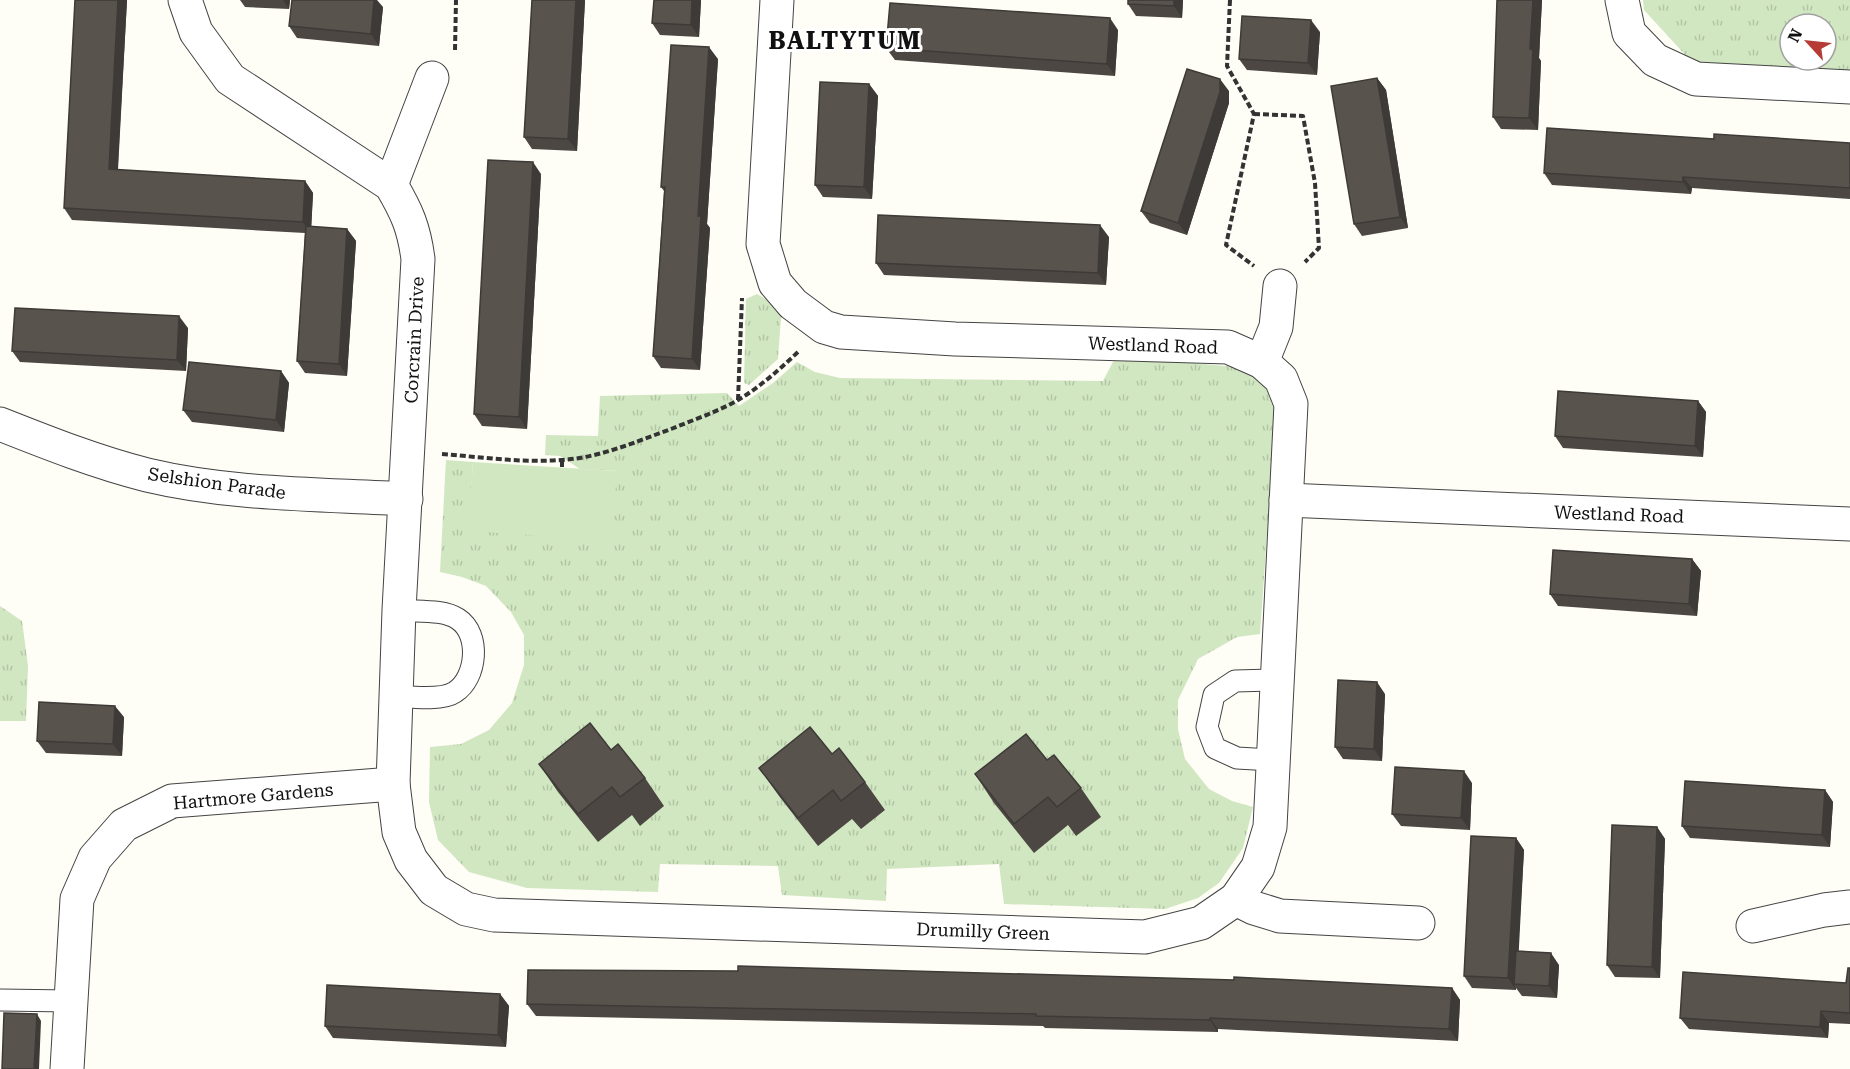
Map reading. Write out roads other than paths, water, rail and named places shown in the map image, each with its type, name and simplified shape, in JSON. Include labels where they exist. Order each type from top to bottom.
[{"type":"street","name":"Corcrain Drive","points":[[185,0],[196,32],[230,79],[392,185],[415,234],[418,260],[399,610],[393,784]]},
{"type":"street","name":"Westland Road","points":[[777,0],[763,244],[775,283],[793,304],[824,327],[841,332],[955,339],[1228,348],[1262,362],[1281,379],[1291,404],[1286,500],[1850,524]]},
{"type":"street","points":[[1622,0],[1629,33],[1635,40],[1654,60],[1696,79],[1850,87]]},
{"type":"street","points":[[392,185],[432,78]]},
{"type":"street","points":[[1262,362],[1276,327],[1280,286]]},
{"type":"street","name":"Selshion Parade","points":[[0,424],[85,457],[147,475],[203,485],[294,494],[406,499]]},
{"type":"street","name":"Drumilly Green","points":[[393,784],[399,832],[411,860],[434,890],[466,909],[494,915],[1145,937],[1201,923],[1236,899],[1258,867],[1270,827],[1286,500]]},
{"type":"street","name":"Hartmore Gardens","points":[[67,1069],[77,900],[95,858],[124,825],[172,801],[393,784]]},
{"type":"street","points":[[1236,899],[1254,909],[1281,916],[1418,923]]},
{"type":"street","points":[[1753,926],[1824,910],[1850,907]]},
{"type":"lane","points":[[396,696],[433,698],[455,693],[469,675],[474,654],[469,632],[458,619],[438,613],[399,610]]},
{"type":"lane","points":[[1274,760],[1238,758],[1215,748],[1207,726],[1214,695],[1235,681],[1276,680]]},
{"type":"lane","points":[[0,1000],[70,1001]]},
{"type":"district","name":"BALTYTUM","points":[[845,41]]}]
